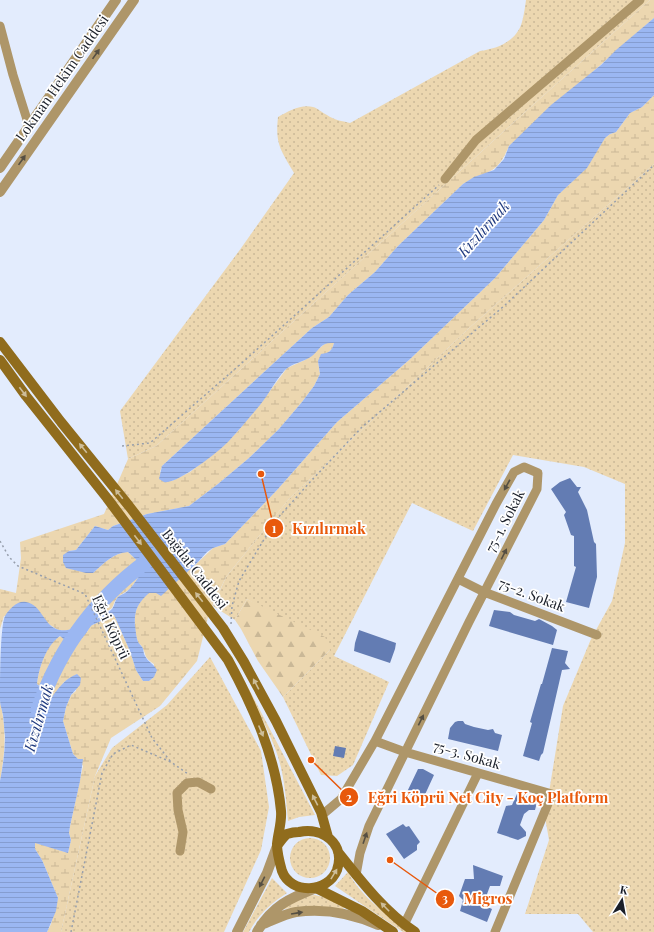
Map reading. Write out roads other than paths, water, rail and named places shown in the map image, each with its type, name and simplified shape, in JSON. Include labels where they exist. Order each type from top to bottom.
[{"type":"main road","name":"Bağdat Caddesi","points":[[0,342],[223,628],[244,662],[276,721],[322,815],[328,837]]},
{"type":"main road","name":"Bağdat Caddesi","points":[[0,360],[31,402],[107,498],[228,660],[242,686],[265,740],[276,781],[281,812],[277,846]]},
{"type":"main road","points":[[338,852],[339,861],[337,870],[332,878],[325,884],[316,888],[306,889],[297,886],[288,880],[283,872],[277,846],[288,834],[302,831],[311,830],[320,832],[328,837],[356,875],[386,908],[414,932]]},
{"type":"main road","points":[[316,888],[362,911],[393,932]]},
{"type":"street","name":"Lokman Hekim Caddesi","points":[[0,192],[134,0]]},
{"type":"street","points":[[445,179],[476,140],[640,0]]},
{"type":"street","name":"Lokman Hekim Caddesi","points":[[0,168],[113,2]]},
{"type":"street","points":[[0,26],[29,126]]},
{"type":"street","name":"75-1. Sokak","points":[[322,815],[341,798],[375,741],[514,472],[524,467],[538,473],[537,489],[484,592],[369,826],[360,852],[356,875]]},
{"type":"street","name":"75-2. Sokak","points":[[458,579],[484,592],[597,634]]},
{"type":"street","name":"75-3. Sokak","points":[[375,741],[405,752],[552,794],[495,932]]},
{"type":"street","points":[[404,925],[478,773]]},
{"type":"street","points":[[180,851],[183,832],[178,810],[177,793],[187,783],[198,782],[211,789]]},
{"type":"street","points":[[237,932],[267,873],[277,846]]},
{"type":"street","points":[[259,929],[275,909],[292,898],[316,888]]},
{"type":"street","points":[[259,929],[295,912],[327,911],[343,913],[361,918],[393,932]]},
{"type":"water","name":"Kızılırmak","points":[[654,18],[654,95],[642,107],[630,113],[616,132],[605,138],[587,168],[558,195],[544,220],[495,278],[409,360],[337,422],[277,490],[225,544],[213,548],[207,552],[161,596],[156,593],[149,593],[142,601],[137,608],[135,616],[136,636],[138,642],[143,648],[144,655],[157,670],[154,677],[149,681],[143,681],[136,670],[130,651],[114,615],[90,626],[85,635],[78,641],[74,642],[65,640],[60,636],[51,645],[41,664],[37,684],[52,697],[69,678],[77,674],[81,678],[80,685],[71,695],[66,707],[63,721],[73,754],[78,759],[83,759],[80,781],[70,826],[69,833],[71,840],[68,853],[35,843],[35,849],[42,860],[58,898],[56,911],[47,932],[0,932],[0,781],[4,758],[5,736],[0,702],[0,669],[3,622],[7,613],[11,608],[20,602],[26,602],[36,607],[54,628],[65,630],[87,624],[112,609],[118,597],[128,591],[136,581],[143,566],[128,552],[113,556],[93,573],[86,573],[66,568],[63,562],[63,555],[69,551],[76,550],[95,526],[108,530],[113,526],[147,514],[189,506],[249,458],[279,429],[314,386],[320,374],[318,361],[321,354],[330,351],[334,343],[326,343],[312,356],[285,370],[263,401],[228,442],[207,459],[188,473],[170,482],[164,482],[159,479],[162,466],[312,328],[329,317],[348,295],[375,272],[398,246],[463,184],[474,177],[494,170],[504,159],[509,146],[551,105],[601,65],[616,50]]},
{"type":"waterway","name":"Kızılırmak","points":[[38,710],[47,686],[58,664],[70,642],[84,622],[117,586],[136,569],[157,554]]},
{"type":"place","name":"Kızılırmak","points":[[261,474]]},
{"type":"place","name":"Eğri Köprü Net City - Koç Platform","points":[[311,760]]},
{"type":"place","name":"Migros","points":[[390,860]]}]
